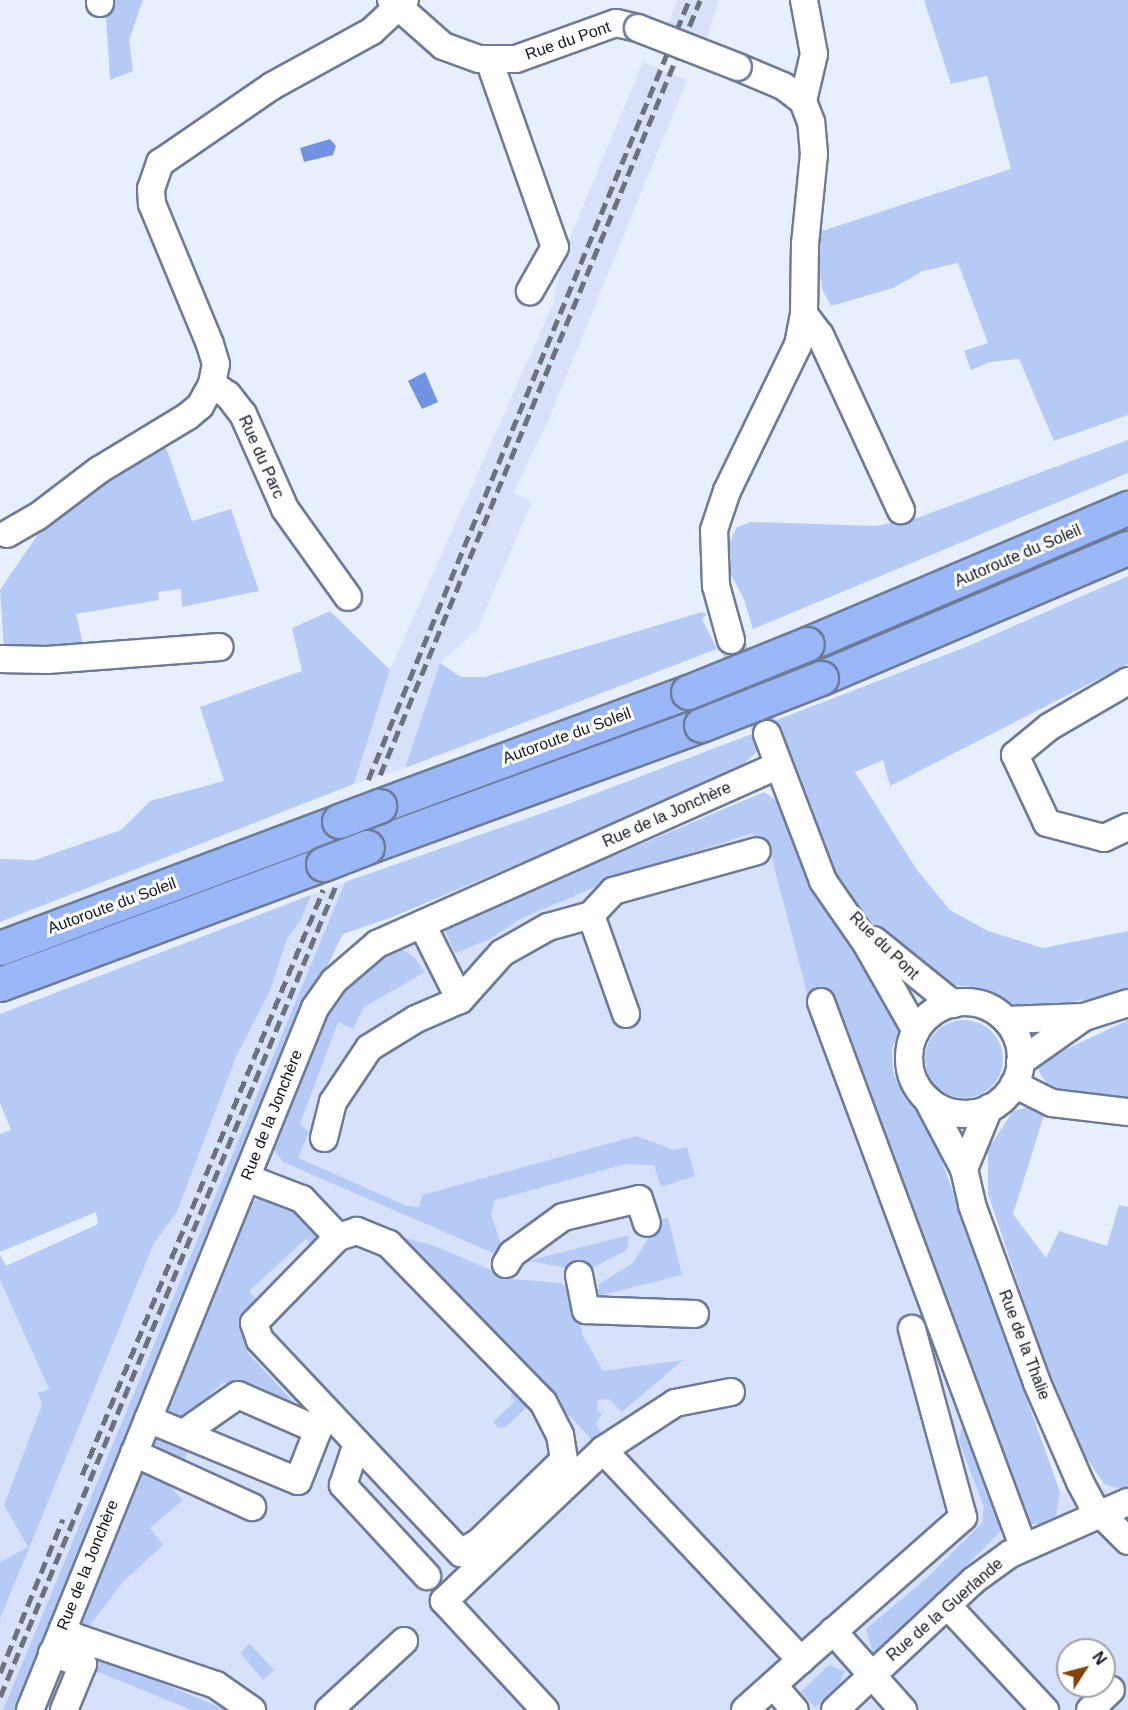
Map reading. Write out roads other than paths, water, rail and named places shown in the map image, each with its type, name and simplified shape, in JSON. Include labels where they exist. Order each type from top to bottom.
[{"type":"highway","name":"Autoroute du Soleil","points":[[0,948],[688,692],[1128,508]]},
{"type":"highway","name":"Autoroute du Soleil","points":[[0,984],[701,725],[821,678],[1128,548]]},
{"type":"street","points":[[731,640],[716,586],[714,530],[727,491],[798,345],[804,314],[805,244],[814,139],[803,101],[814,54],[804,0]]},
{"type":"street","name":"Rue du Pont","points":[[212,384],[216,364],[210,344],[152,204],[154,174],[170,154],[272,86],[372,31],[399,3],[442,46],[459,55],[489,60],[516,58],[616,23],[638,28],[738,67],[783,86],[803,101]]},
{"type":"street","points":[[489,60],[555,247],[530,291]]},
{"type":"street","points":[[804,314],[820,335],[901,510]]},
{"type":"street","points":[[2,538],[37,517],[99,470],[188,416],[200,406],[212,384]]},
{"type":"street","name":"Rue du Parc","points":[[212,384],[228,395],[243,414],[285,509],[348,597]]},
{"type":"street","points":[[0,659],[47,660],[220,647]]},
{"type":"street","points":[[1128,681],[1049,728],[1015,755],[1047,823],[1104,838],[1128,827]]},
{"type":"street","name":"Rue du Pont","points":[[767,735],[823,881],[866,943],[916,1031]]},
{"type":"street","name":"Rue de la Jonchère","points":[[30,1710],[315,1008],[334,981],[377,944],[777,766]]},
{"type":"street","points":[[324,1138],[333,1102],[369,1048],[416,1019],[460,1000],[502,953],[549,927],[591,915],[613,891],[757,851]]},
{"type":"street","name":"Rue du Pont","points":[[823,881],[868,934],[903,967],[953,1004]]},
{"type":"street","points":[[591,915],[626,1014]]},
{"type":"street","points":[[422,924],[460,1000]]},
{"type":"street","points":[[820,1002],[1023,1546]]},
{"type":"street","points":[[1006,1020],[1084,1017],[1128,1003]]},
{"type":"street","points":[[988,1108],[956,1113],[927,1099],[910,1070],[910,1049],[916,1031],[927,1016],[953,1004],[978,1004],[1006,1020],[1017,1039],[1017,1073],[1052,1103],[1128,1112]]},
{"type":"street","points":[[964,1168],[988,1108],[1017,1073],[1084,1017]]},
{"type":"street","name":"Rue de la Thalie","points":[[927,1099],[964,1168],[972,1205],[1037,1383],[1080,1482],[1101,1513]]},
{"type":"street","points":[[247,1178],[302,1199],[338,1237]]},
{"type":"street","points":[[506,1264],[512,1254],[563,1217],[639,1199],[647,1223]]},
{"type":"street","points":[[357,1231],[389,1244],[543,1402],[560,1435],[564,1460],[479,1542],[460,1553],[260,1340],[254,1323],[338,1237],[357,1231]]},
{"type":"street","points":[[579,1275],[586,1310],[695,1314]]},
{"type":"street","points":[[745,1710],[963,1516],[912,1329]]},
{"type":"street","points":[[545,1710],[444,1601],[603,1450],[675,1403],[731,1392]]},
{"type":"street","points":[[148,1419],[298,1481],[318,1430],[238,1395],[184,1433]]},
{"type":"street","points":[[357,1443],[343,1485],[427,1576]]},
{"type":"street","points":[[603,1450],[801,1660]]},
{"type":"street","points":[[134,1453],[252,1507]]},
{"type":"street","name":"Rue de la Guerlande","points":[[835,1710],[947,1605],[1023,1546],[1128,1502]]},
{"type":"street","points":[[1101,1513],[1128,1541]]},
{"type":"street","points":[[947,1605],[1045,1710]]},
{"type":"street","points":[[63,1628],[75,1637],[216,1685],[252,1710]]},
{"type":"street","points":[[833,1631],[903,1710]]},
{"type":"street","points":[[329,1710],[404,1641]]},
{"type":"street","points":[[52,1653],[82,1664],[64,1710]]},
{"type":"street","points":[[773,1685],[795,1710]]},
{"type":"street","points":[[1090,1710],[1103,1698]]},
{"type":"water","points":[[330,139],[336,146],[333,155],[304,162],[300,148]]},
{"type":"water","points":[[425,372],[438,402],[422,409],[408,381]]},
{"type":"tunnel","points":[[731,640],[767,734]]},
{"type":"railway","points":[[368,780],[689,0]]},
{"type":"railway","points":[[380,775],[700,0]]},
{"type":"railway","points":[[0,1697],[336,885]]},
{"type":"railway","points":[[82,1475],[323,890]]},
{"type":"railway","points":[[0,1673],[63,1519]]}]
